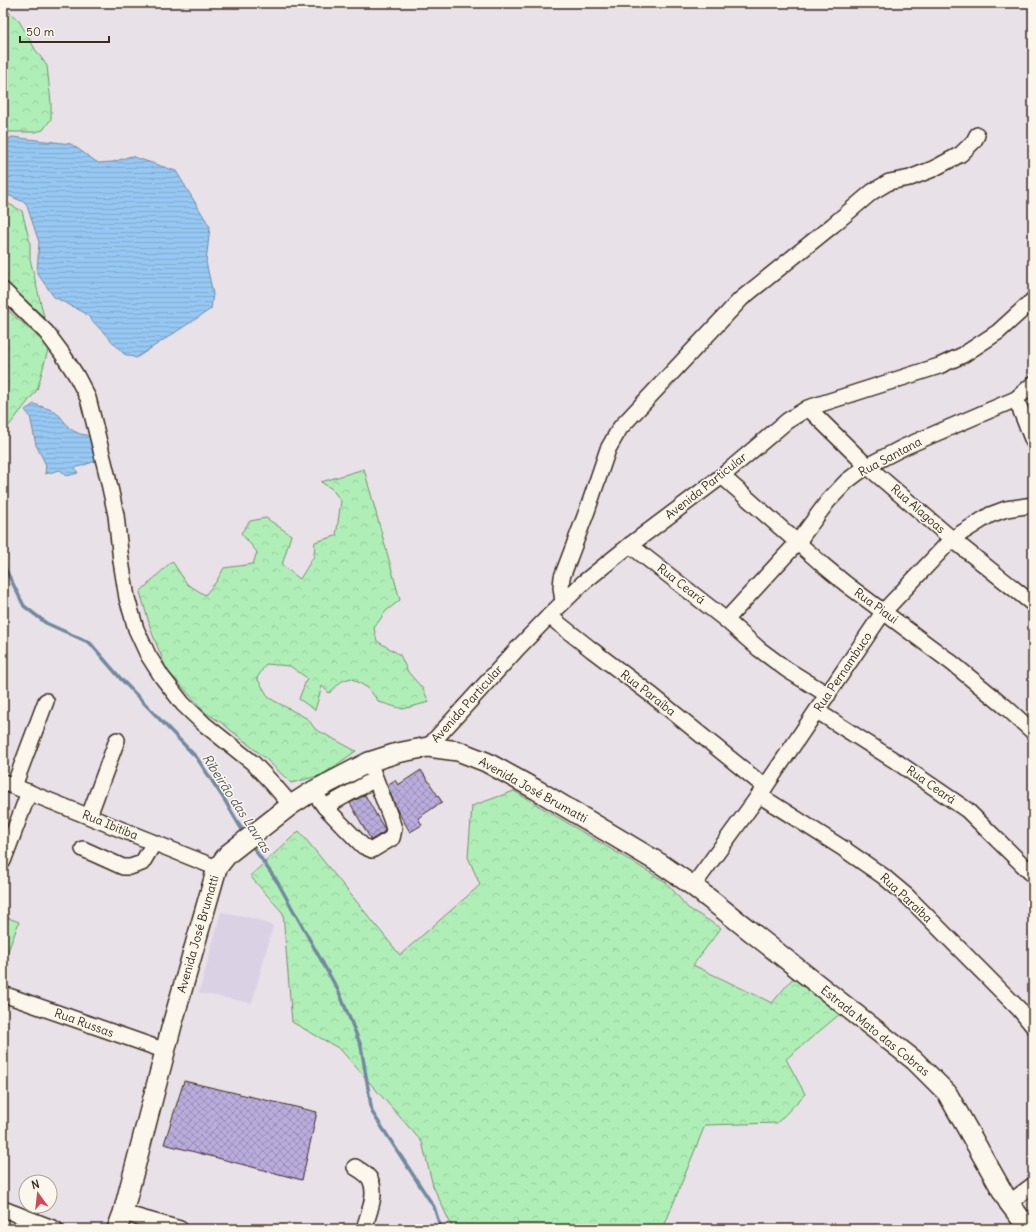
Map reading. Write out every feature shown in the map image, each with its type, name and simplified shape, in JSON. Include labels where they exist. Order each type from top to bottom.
[{"type":"main road","name":"Avenida José Brumatti","points":[[120,1221],[217,868],[228,854],[242,842],[313,790],[372,770],[398,753],[428,746],[458,751],[486,762],[537,790],[661,864],[693,886]]},
{"type":"main road","name":"Estrada Mato das Cobras","points":[[693,886],[920,1065],[947,1093],[1009,1203],[1025,1224],[1032,1229]]},
{"type":"street","points":[[563,602],[561,587],[562,577],[587,511],[608,449],[620,428],[741,299],[872,192],[889,182],[910,178],[933,169],[961,154],[974,142],[977,135]]},
{"type":"street","points":[[3,290],[46,332],[76,375],[88,398],[116,515],[127,598],[136,628],[148,655],[162,677],[183,704],[204,724],[253,764],[291,805]]},
{"type":"street","name":"Avenida Particular","points":[[428,746],[549,616],[584,582],[630,545],[722,476],[787,420],[808,408],[939,366],[963,355],[998,332],[1033,300]]},
{"type":"street","name":"Rua Santana","points":[[726,620],[797,543],[828,501],[847,481],[867,466],[904,447],[1016,400],[1033,384]]},
{"type":"street","points":[[1016,400],[1033,440]]},
{"type":"street","name":"Rua Alagoas","points":[[808,408],[867,466],[952,539],[1033,604]]},
{"type":"street","name":"Rua Piaui","points":[[722,476],[797,543],[846,584],[952,663],[1003,704],[1033,732]]},
{"type":"street","name":"Rua Pernambuco","points":[[693,886],[762,791],[884,611],[952,539],[990,515],[1006,509],[1031,506]]},
{"type":"street","name":"Rua Ceará","points":[[630,545],[726,620],[759,649],[786,669],[828,695]]},
{"type":"street","name":"Rua Paraíba","points":[[549,616],[653,696],[762,791],[883,876],[908,898],[1020,1010],[1033,1026]]},
{"type":"street","points":[[9,784],[46,701]]},
{"type":"street","name":"Rua Ceará","points":[[817,711],[897,762],[967,810],[1033,875]]},
{"type":"street","points":[[89,816],[117,740]]},
{"type":"street","points":[[313,790],[325,807],[363,846],[372,850],[392,838],[394,829],[372,770],[325,807]]},
{"type":"street","name":"Rua Ibitiba","points":[[9,784],[217,868]]},
{"type":"street","points":[[3,862],[29,792]]},
{"type":"street","points":[[83,849],[123,867],[130,868],[142,863],[154,843]]},
{"type":"street","name":"Rua Russas","points":[[3,994],[166,1052]]},
{"type":"street","points":[[355,1167],[370,1178],[373,1187],[373,1196],[364,1229]]},
{"type":"street","points":[[1009,1203],[1033,1186]]},
{"type":"street","points":[[3,1209],[55,1229]]},
{"type":"street","points":[[120,1221],[180,1229]]},
{"type":"shaded area","points":[[221,912],[255,919],[273,926],[252,1003],[199,993]]},
{"type":"green space","points":[[3,11],[10,13],[19,21],[35,49],[47,66],[51,103],[51,119],[43,130],[35,132],[3,132]]},
{"type":"green space","points":[[3,201],[22,211],[30,243],[30,259],[44,317],[3,280]]},
{"type":"green space","points":[[3,306],[49,346],[37,390],[3,433]]},
{"type":"green space","points":[[364,469],[400,600],[386,611],[374,628],[377,641],[400,655],[408,672],[423,689],[429,702],[403,709],[379,702],[368,688],[351,678],[342,681],[329,693],[322,686],[315,710],[299,699],[307,678],[290,666],[266,664],[257,678],[269,698],[308,719],[315,729],[356,751],[322,775],[291,783],[265,758],[222,723],[206,713],[167,670],[152,633],[140,592],[172,561],[187,584],[205,595],[216,582],[224,568],[253,564],[257,552],[241,533],[250,521],[266,518],[291,535],[282,565],[300,579],[314,556],[315,542],[336,536],[341,501],[332,489],[321,482]]},
{"type":"green space","points":[[514,791],[666,882],[688,908],[721,928],[693,965],[772,1003],[793,978],[841,1013],[786,1059],[805,1094],[777,1123],[705,1125],[663,1229],[453,1229],[433,1186],[422,1142],[340,1049],[292,1022],[283,913],[250,876],[299,831],[400,955],[480,885],[468,857],[472,806]]},
{"type":"green space","points":[[3,916],[19,922],[3,964]]},
{"type":"water","points":[[12,137],[71,144],[98,163],[113,162],[131,156],[176,171],[210,227],[206,262],[213,294],[211,309],[136,358],[124,354],[85,313],[54,297],[37,273],[39,242],[26,203],[3,193],[3,142]]},
{"type":"water","points":[[34,404],[52,410],[60,416],[70,429],[80,434],[91,436],[96,461],[75,468],[78,473],[67,476],[60,470],[45,474],[46,465],[36,445],[30,416],[25,410]]},
{"type":"building","points":[[421,770],[442,802],[418,818],[422,825],[410,832],[396,808],[387,785],[395,780],[398,785]]},
{"type":"building","points":[[365,795],[385,830],[371,840],[350,803]]},
{"type":"building","points":[[184,1081],[317,1112],[302,1180],[164,1144]]},
{"type":"waterway","name":"Ribeirão das Lavras","points":[[3,564],[24,606],[46,623],[90,643],[121,679],[197,758],[244,833]]},
{"type":"waterway","name":"Ribeirão das Lavras","points":[[251,844],[278,883],[339,992],[361,1046],[372,1112],[434,1207],[441,1229]]}]
